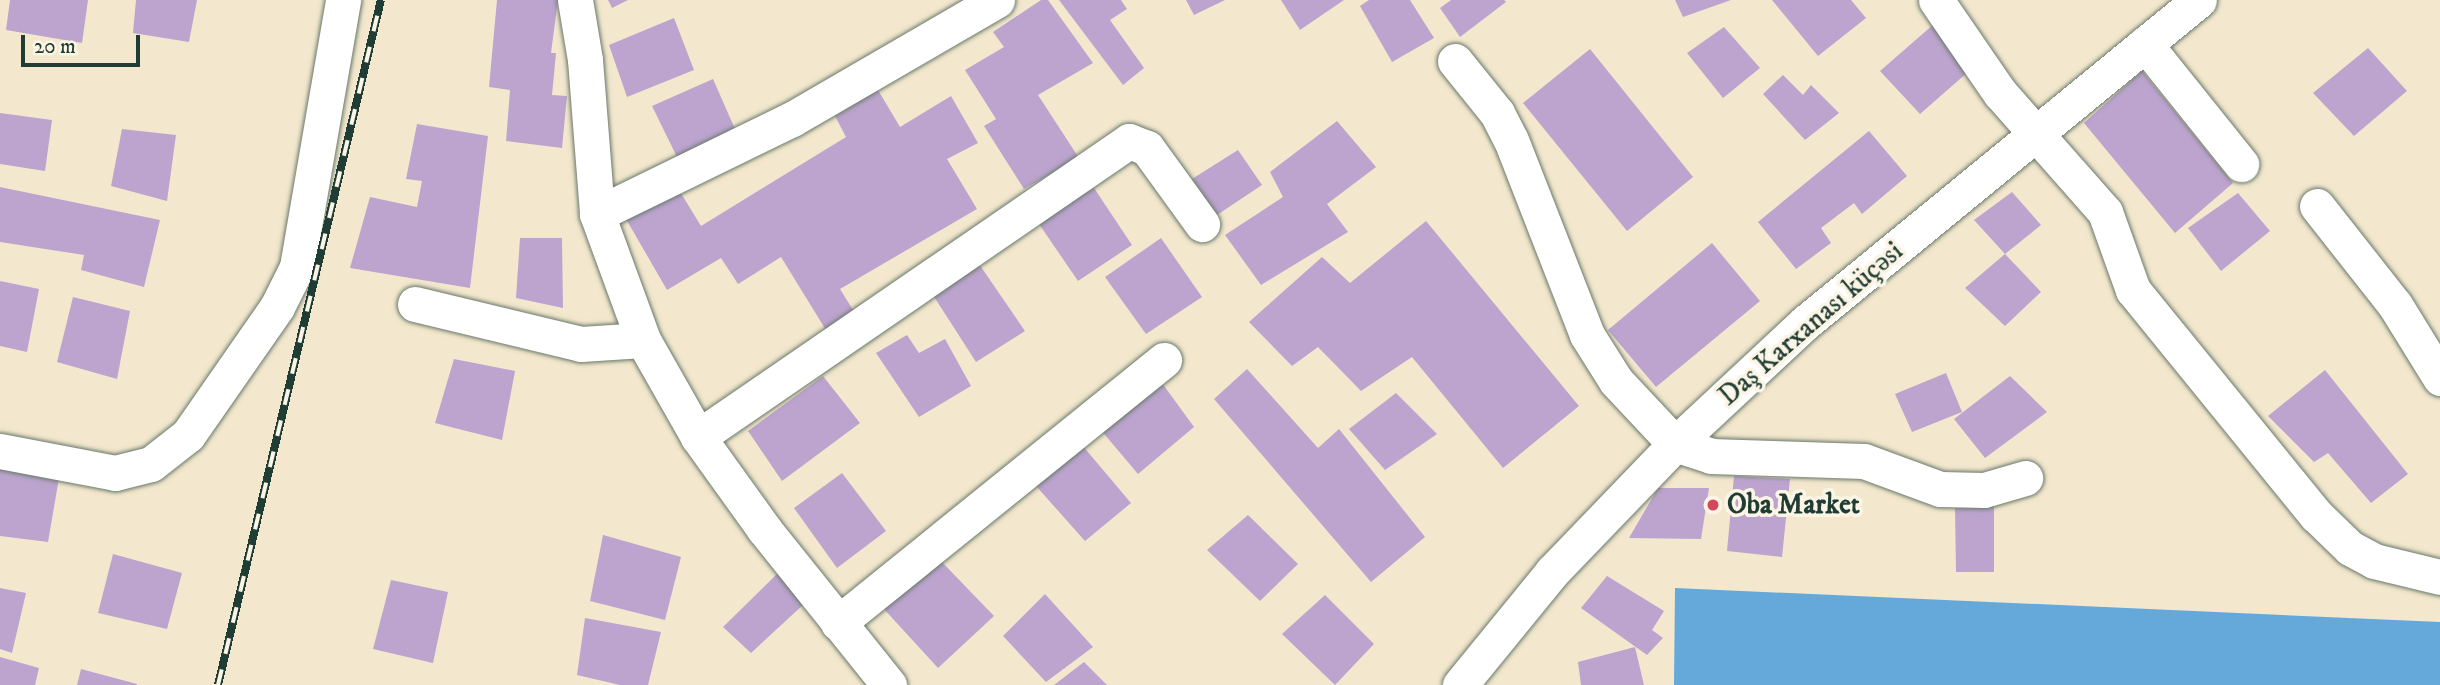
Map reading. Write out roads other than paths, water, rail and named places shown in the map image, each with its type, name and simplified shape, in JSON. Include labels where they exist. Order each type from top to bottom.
[{"type":"street","points":[[0,451],[115,473],[152,464],[188,435],[277,307],[297,267],[343,0]]},
{"type":"street","points":[[575,0],[585,60],[597,214],[643,340],[698,437],[838,624],[889,685]]},
{"type":"street","points":[[597,214],[792,119],[997,0]]},
{"type":"street","points":[[1936,0],[2000,93],[2105,212],[2133,290],[2316,515],[2350,548],[2374,561],[2440,577]]},
{"type":"street","name":"Daş Karxanası küçəsi","points":[[1460,685],[1552,572],[1675,444],[1806,322],[2199,0]]},
{"type":"street","points":[[2145,44],[2241,164]]},
{"type":"street","points":[[1455,61],[1497,113],[1511,140],[1587,335],[1616,381],[1675,444],[1711,456],[1864,461],[1940,489],[1983,490],[2025,478]]},
{"type":"street","points":[[698,437],[1129,141],[1147,148],[1202,224]]},
{"type":"street","points":[[2317,205],[2395,305],[2440,378]]},
{"type":"street","points":[[415,303],[581,344],[643,340]]},
{"type":"street","points":[[838,624],[1164,360]]},
{"type":"water","points":[[1675,588],[2440,622],[2440,685],[1674,685]]},
{"type":"railway","points":[[218,685],[381,0]]},
{"type":"place","name":"Oba Market","points":[[1713,505]]}]
